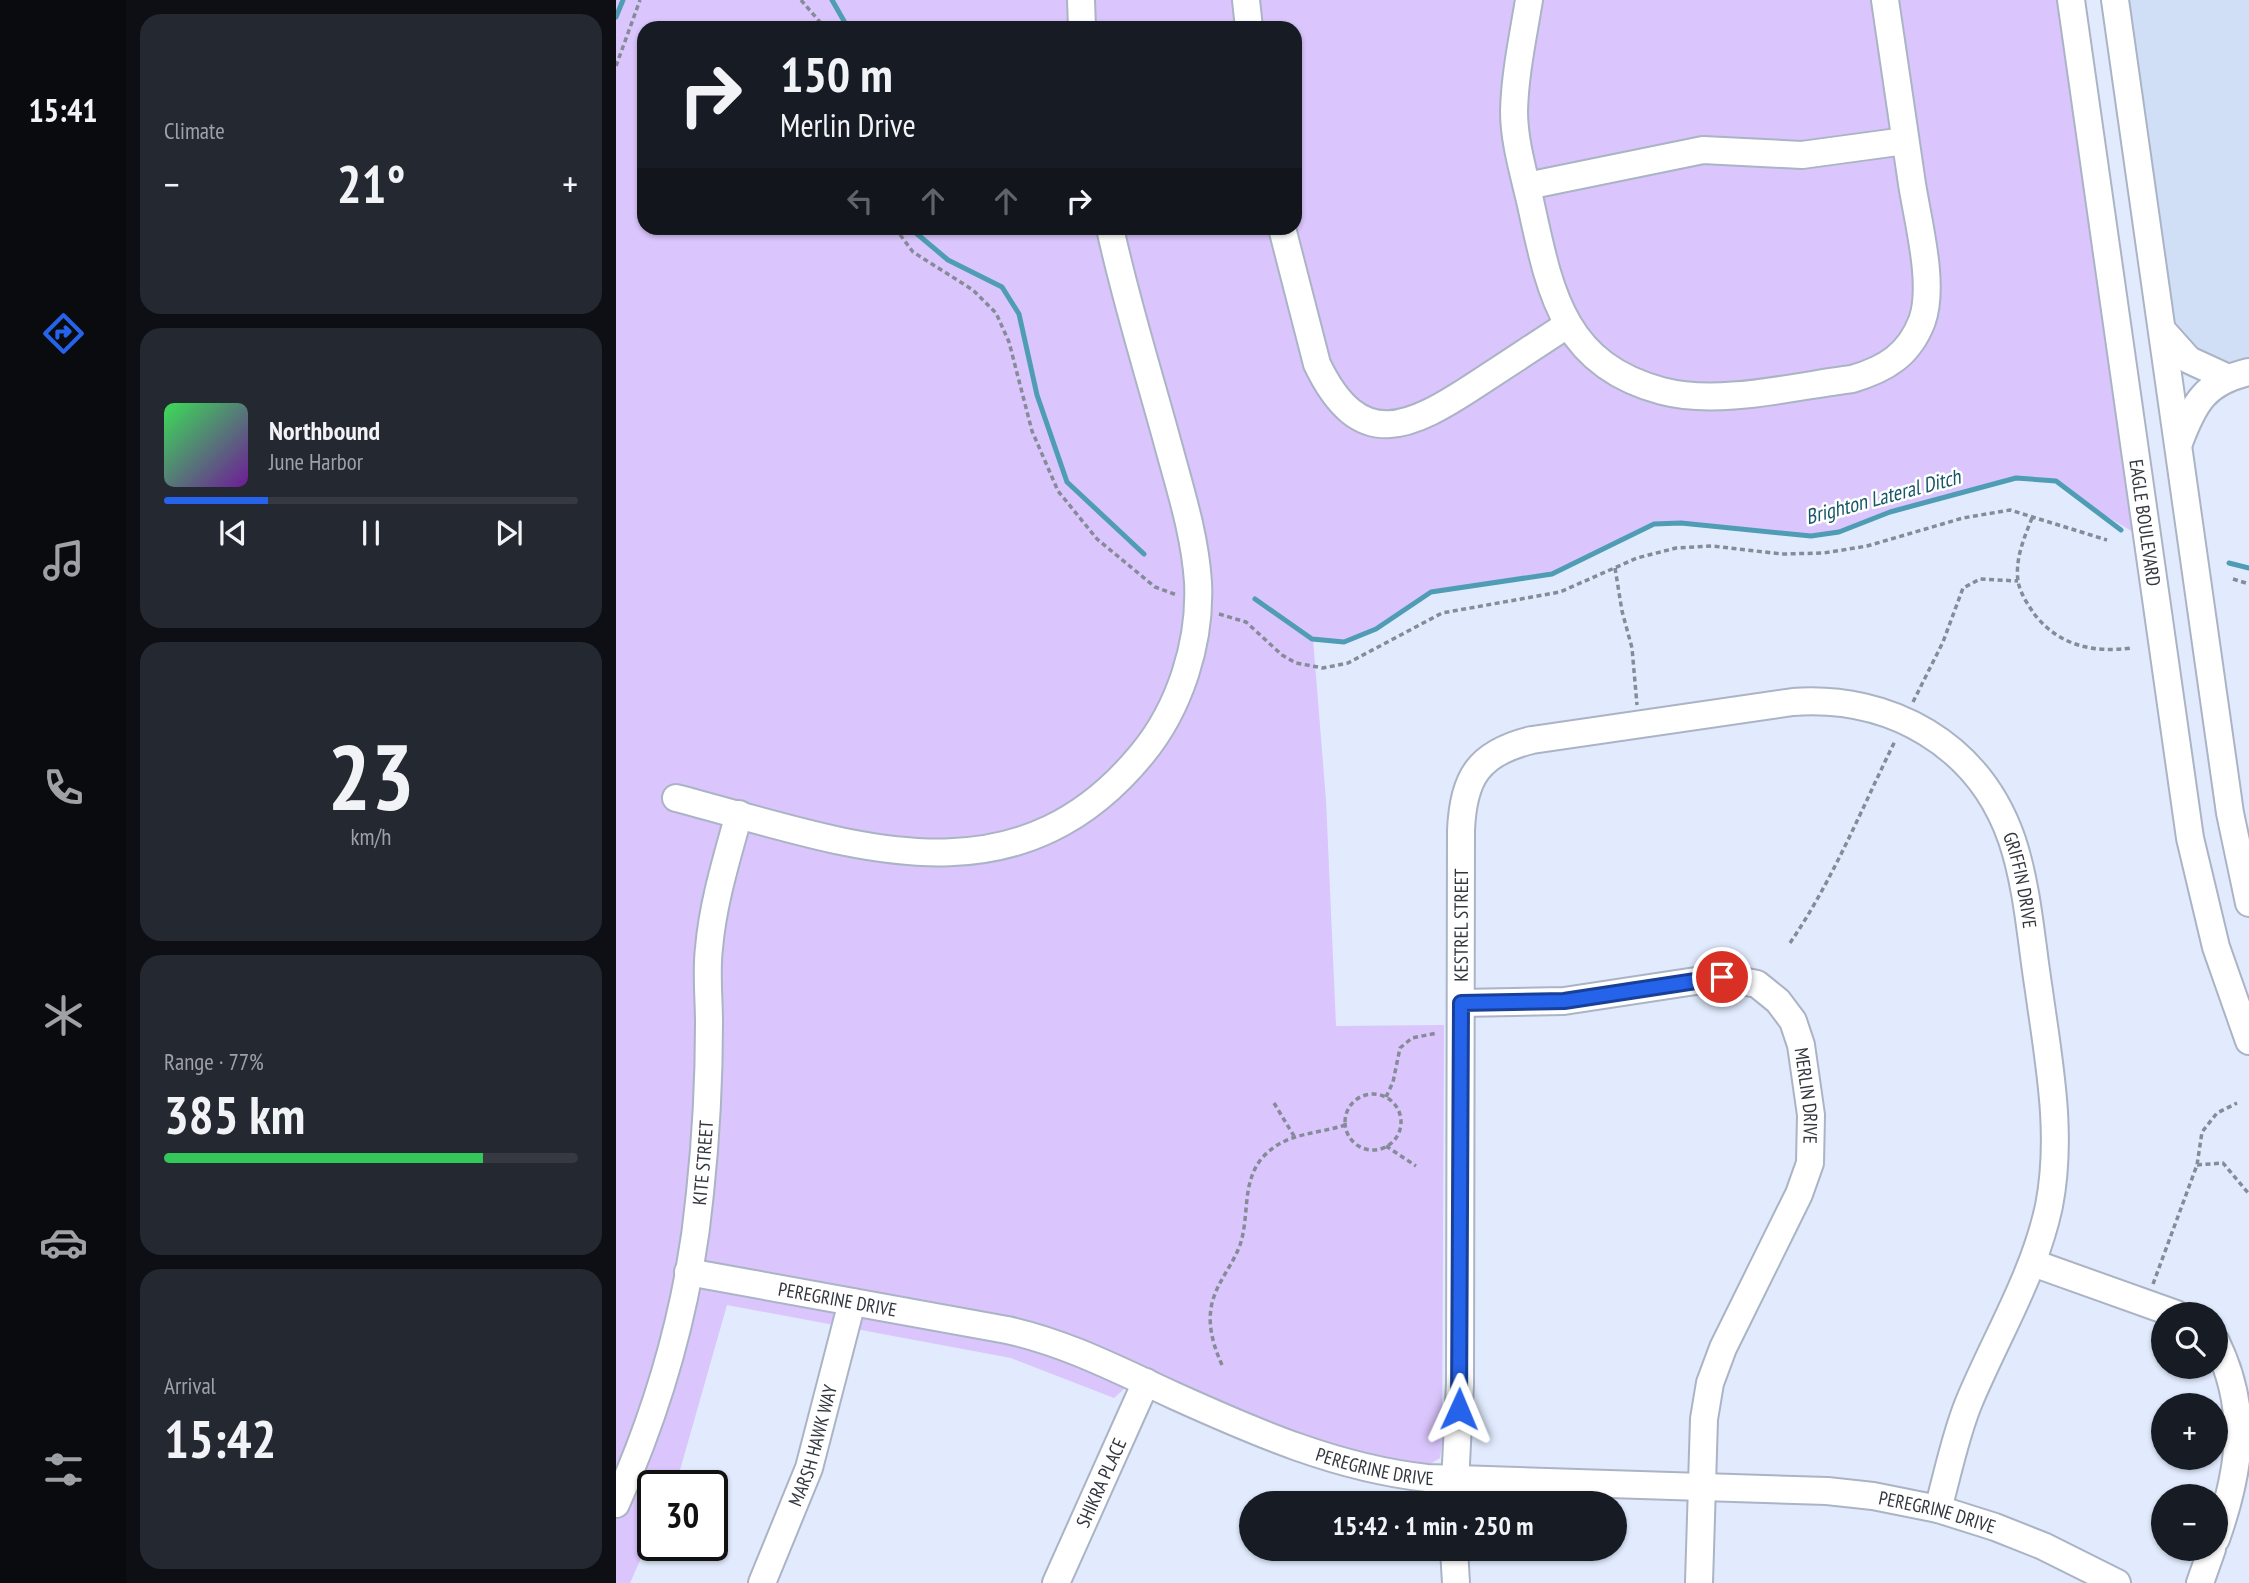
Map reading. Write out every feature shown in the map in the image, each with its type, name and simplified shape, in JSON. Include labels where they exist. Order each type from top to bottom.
[{"type":"street","points":[[1081,0],[1082,21]]},
{"type":"street","points":[[1246,0],[1248,21]]},
{"type":"street","points":[[1529,0],[1514,114],[1547,278],[1567,325],[1610,368],[1635,383],[1696,397],[1852,379],[1877,372],[1899,359],[1913,341],[1923,318],[1925,270],[1885,0]]},
{"type":"street","name":"EAGLE BOULEVARD","points":[[2071,0],[2190,838],[2216,947],[2249,1041]]},
{"type":"street","points":[[2115,0],[2230,813],[2249,903]]},
{"type":"street","points":[[1527,186],[1703,150],[1802,155],[1905,141]]},
{"type":"street","points":[[676,798],[884,850],[931,854],[974,852],[1021,841],[1072,817],[1118,781],[1152,742],[1176,698],[1191,653],[1198,584],[1185,509],[1112,235]]},
{"type":"street","points":[[1284,235],[1317,364],[1327,385],[1357,416],[1375,424],[1393,425],[1430,415],[1567,325]]},
{"type":"street","points":[[2162,331],[2189,360],[2238,374]]},
{"type":"street","points":[[2178,444],[2196,403],[2238,374]]},
{"type":"street","name":"GRIFFIN DRIVE","points":[[1475,771],[1495,754],[1532,740],[1811,701],[1846,702],[1887,712],[1923,730],[1956,755],[1984,786],[2004,821],[2021,877],[2053,1085],[2056,1133],[2049,1203],[2033,1263],[1963,1418],[1938,1508]]},
{"type":"street","name":"KESTREL STREET","points":[[1455,1491],[1460,1371],[1461,823],[1464,799],[1475,771]]},
{"type":"street","name":"KITE STREET","points":[[616,1504],[643,1441],[665,1375],[688,1272],[703,1158],[709,1046],[708,951],[716,901],[739,814]]},
{"type":"street","name":"MERLIN DRIVE","points":[[1461,1003],[1564,1001],[1722,977],[1757,984],[1777,1001],[1793,1021],[1801,1045],[1811,1115],[1810,1163],[1799,1194],[1716,1365],[1704,1419],[1699,1583]]},
{"type":"street","points":[[2033,1263],[2151,1305]]},
{"type":"street","name":"PEREGRINE DRIVE","points":[[688,1272],[1030,1335],[1070,1348],[1254,1431],[1314,1454],[1455,1491],[1702,1488],[1827,1491],[1938,1508],[2043,1546],[2117,1583]]},
{"type":"street","name":"MARSH HAWK WAY","points":[[762,1583],[808,1468],[852,1303]]},
{"type":"street","points":[[2228,1362],[2241,1384],[2248,1434],[2241,1468],[2228,1505]]},
{"type":"street","name":"SHIKRA PLACE","points":[[1056,1583],[1146,1382]]},
{"type":"street","points":[[1455,1561],[1456,1583]]},
{"type":"street","points":[[2200,1583],[2208,1561]]},
{"type":"path","points":[[616,66],[640,0]]},
{"type":"path","points":[[801,0],[819,21]]},
{"type":"path","points":[[900,235],[913,252],[973,290],[996,313],[1009,342],[1032,431],[1058,491],[1097,539],[1155,587],[1170,595],[1182,596]]},
{"type":"path","points":[[1213,613],[1246,622],[1282,655],[1296,663],[1323,668],[1348,663],[1442,613],[1540,597],[1580,585],[1637,558],[1676,548],[1712,546],[1783,554],[1824,553],[1867,546],[1964,518],[2010,510],[2107,540]]},
{"type":"path","points":[[2032,518],[2020,551],[2018,582],[2027,604],[2046,629],[2070,644],[2109,651],[2132,648]]},
{"type":"path","points":[[1615,568],[1632,648],[1637,710]]},
{"type":"path","points":[[1910,707],[1943,642],[1963,588],[1980,579],[2018,582]]},
{"type":"path","points":[[2233,579],[2249,584]]},
{"type":"path","points":[[1790,943],[1814,909],[1829,872],[1849,842],[1868,790],[1898,734]]},
{"type":"path","points":[[1386,1097],[1393,1082],[1400,1048],[1412,1038],[1437,1033]]},
{"type":"path","points":[[1369,1094],[1386,1097],[1398,1110],[1400,1119],[1396,1137],[1386,1146],[1371,1150],[1362,1147],[1348,1135],[1345,1125],[1348,1108],[1353,1101],[1369,1094]]},
{"type":"path","points":[[2151,1289],[2197,1165],[2199,1139],[2206,1125],[2217,1113],[2237,1102]]},
{"type":"path","points":[[1274,1103],[1294,1136]]},
{"type":"path","points":[[1222,1365],[1212,1336],[1211,1307],[1220,1281],[1239,1247],[1249,1181],[1263,1158],[1294,1136],[1345,1125]]},
{"type":"path","points":[[1386,1146],[1416,1166]]},
{"type":"path","points":[[2197,1165],[2222,1163],[2249,1194]]},
{"type":"shaded area","points":[[616,0],[2070,0],[2145,539],[2074,497],[2056,481],[2016,478],[1890,512],[1839,532],[1811,536],[1681,523],[1654,524],[1552,574],[1431,592],[1376,629],[1344,642],[1313,639],[1326,800],[1336,1026],[1444,1025],[1440,1458],[1425,1467],[1400,1463],[1290,1434],[1145,1370],[1114,1398],[1011,1358],[727,1305],[680,1470],[637,1470],[637,1561],[640,1561],[630,1583],[616,1583]]},
{"type":"shaded area","points":[[2115,0],[2249,0],[2249,372],[2226,377],[2163,331]]},
{"type":"waterway","name":"Brighton Lateral Ditch","points":[[616,17],[623,0]]},
{"type":"waterway","name":"Brighton Lateral Ditch","points":[[832,0],[844,21]]},
{"type":"waterway","name":"Brighton Lateral Ditch","points":[[918,235],[948,260],[1002,287],[1019,314],[1037,395],[1067,482],[1144,554]]},
{"type":"waterway","name":"Brighton Lateral Ditch","points":[[1255,599],[1312,639],[1344,642],[1376,629],[1431,592],[1552,574],[1654,524],[1681,523],[1811,536],[1839,532],[1890,512],[2016,478],[2056,481],[2121,530]]},
{"type":"waterway","name":"Brighton Lateral Ditch","points":[[2229,563],[2249,568]]},
{"type":"route","points":[[1459,1409],[1461,1003],[1564,1001],[1722,977]]}]
